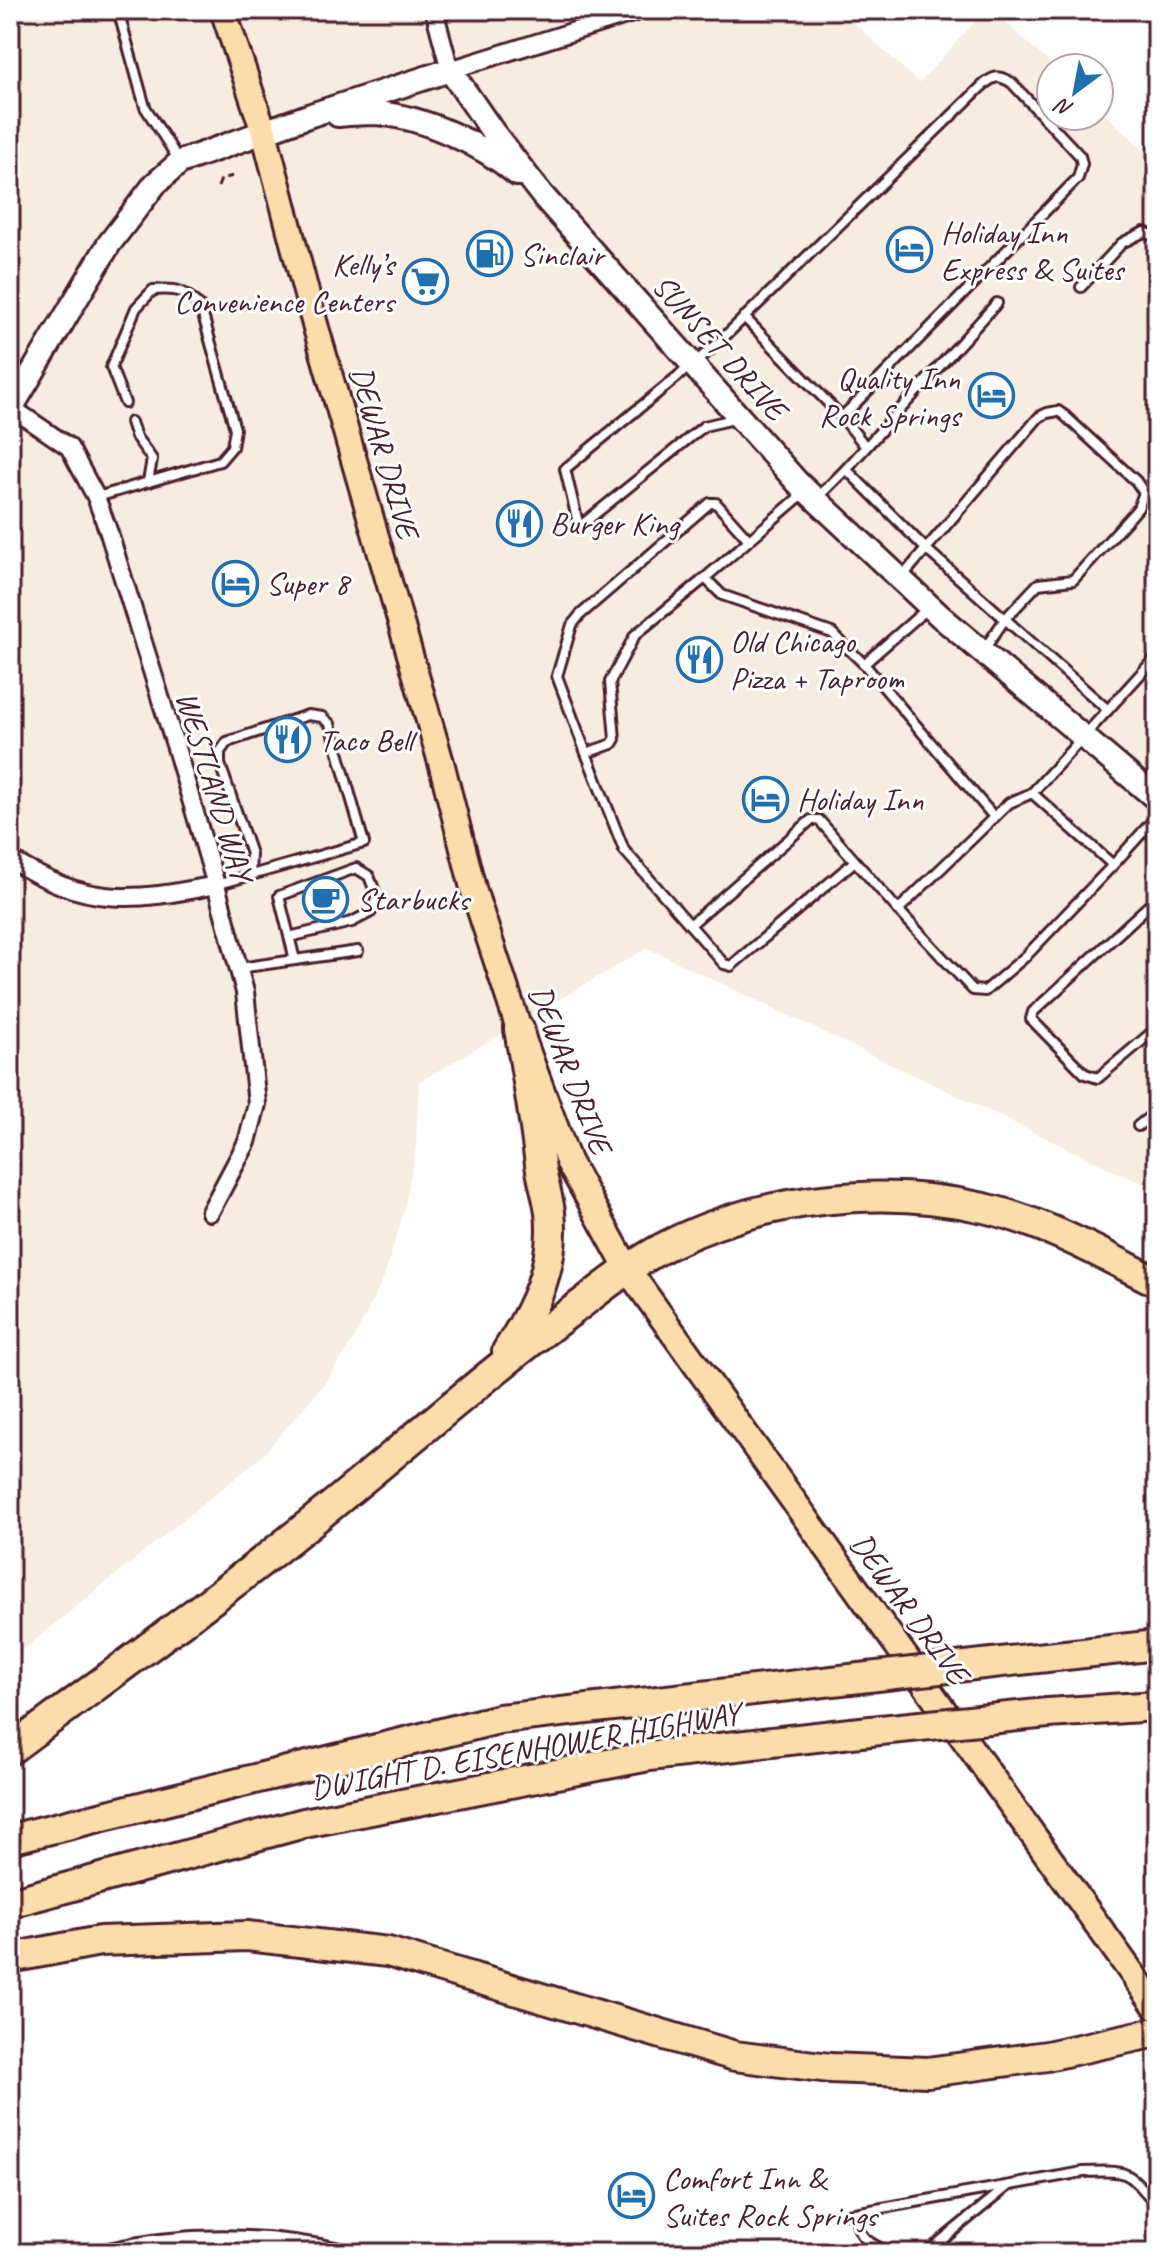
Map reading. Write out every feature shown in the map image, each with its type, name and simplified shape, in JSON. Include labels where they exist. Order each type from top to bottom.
[{"type":"highway","points":[[494,1371],[530,1316],[542,1284],[550,1246],[550,1213],[519,1029]]},
{"type":"highway","points":[[10,1750],[305,1529],[494,1371],[628,1270],[667,1246],[721,1222],[763,1210],[832,1200],[890,1196],[946,1200],[1014,1216],[1052,1230],[1157,1282]]},
{"type":"highway","name":"DWIGHT D. EISENHOWER HIGHWAY","points":[[10,1839],[499,1719],[1157,1645]]},
{"type":"highway","name":"DWIGHT D. EISENHOWER HIGHWAY","points":[[10,1903],[320,1820],[649,1756],[1048,1713],[1157,1706]]},
{"type":"highway","points":[[10,1958],[100,1941],[247,1936],[388,1952],[735,2056],[830,2068],[928,2072],[1047,2056],[1157,2032]]},
{"type":"main road","name":"DEWAR DRIVE","points":[[223,10],[264,132],[310,307],[442,766],[474,892],[519,1029],[568,1161],[628,1270],[1157,2008]]},
{"type":"street","points":[[434,10],[450,70]]},
{"type":"street","points":[[11,409],[109,244],[155,184],[180,162],[450,70],[642,10]]},
{"type":"street","name":"SUNSET DRIVE","points":[[450,70],[542,195],[811,495],[929,606],[1157,799]]},
{"type":"street","points":[[312,116],[376,113],[443,131],[506,165],[542,195]]},
{"type":"street","name":"WESTLAND WAY","points":[[11,409],[69,447],[96,497],[216,885],[245,992],[257,1104],[247,1142],[210,1212]]},
{"type":"street","points":[[10,859],[36,875],[100,897],[161,896],[216,885]]},
{"type":"street","points":[[104,2253],[170,2241],[238,2238],[303,2244],[345,2253]]},
{"type":"lane","points":[[118,10],[145,107],[180,162]]},
{"type":"lane","points":[[739,417],[704,426],[579,527],[565,469],[716,345],[991,78],[1004,77],[1080,156],[1082,164],[1078,178],[842,417]]},
{"type":"lane","points":[[1081,287],[1122,243],[1144,232],[1157,237]]},
{"type":"lane","points":[[96,497],[220,461],[232,447],[235,429],[214,353],[201,308],[190,295],[173,288],[153,290],[136,308],[111,367],[125,403]]},
{"type":"lane","points":[[586,753],[612,744],[615,739],[610,682],[635,635],[749,540],[846,469],[997,303]]},
{"type":"lane","points":[[744,317],[842,417],[866,447]]},
{"type":"lane","points":[[900,579],[1039,417],[1058,411],[1064,415],[1136,481],[1144,493],[1142,499],[1132,515],[1073,580],[1038,584],[1005,619],[982,652]]},
{"type":"lane","points":[[131,422],[136,437],[152,459],[148,482]]},
{"type":"lane","points":[[846,469],[927,550],[1108,710]]},
{"type":"lane","points":[[749,540],[716,503],[710,503],[580,615],[572,625],[557,676],[624,850],[724,964],[731,966],[855,861]]},
{"type":"lane","points":[[705,578],[722,595],[832,633],[864,664],[994,817]]},
{"type":"lane","points":[[864,664],[929,606]]},
{"type":"lane","points":[[898,910],[1009,803],[1032,793],[1157,656]]},
{"type":"lane","points":[[216,885],[364,843],[330,724],[322,717],[308,715],[227,742],[220,752],[220,764],[251,854],[250,875]]},
{"type":"lane","points":[[1032,793],[1113,865]]},
{"type":"lane","points":[[690,925],[811,820],[819,820],[973,990],[985,991],[1026,956],[1157,816]]},
{"type":"lane","points":[[289,937],[352,922],[371,912],[377,897],[366,873],[356,868],[279,896],[289,937],[295,960]]},
{"type":"lane","points":[[1157,898],[1033,1012],[1031,1019],[1085,1074],[1098,1078],[1157,1028]]},
{"type":"lane","points":[[238,969],[358,951]]},
{"type":"lane","points":[[1138,1126],[1157,1111]]},
{"type":"lane","points":[[891,2253],[861,2236],[852,2213],[1083,2172],[1121,2171],[1132,2176],[1157,2205]]},
{"type":"lane","points":[[926,2253],[1008,2185]]},
{"type":"path","points":[[218,172],[221,179],[218,187]]},
{"type":"path","points":[[221,179],[233,176]]},
{"type":"shaded area","points":[[10,10],[840,10],[919,83],[986,10],[992,10],[1038,52],[1035,52],[1035,132],[1115,132],[1115,124],[1157,162],[1157,1191],[647,948],[419,1082],[416,1147],[404,1211],[384,1277],[353,1341],[323,1385],[260,1458],[10,1660]]},
{"type":"place","name":"Holiday Inn Express & Suites","points":[[910,250]]},
{"type":"place","name":"Sinclair","points":[[489,254]]},
{"type":"place","name":"Kelly’s Convenience Centers","points":[[425,282]]},
{"type":"place","name":"Quality Inn Rock Springs","points":[[991,396]]},
{"type":"place","name":"Burger King","points":[[519,523]]},
{"type":"place","name":"Super 8","points":[[235,583]]},
{"type":"place","name":"Old Chicago Pizza + Taproom","points":[[699,659]]},
{"type":"place","name":"Taco Bell","points":[[288,740]]},
{"type":"place","name":"Holiday Inn","points":[[766,799]]},
{"type":"place","name":"Starbucks","points":[[326,899]]},
{"type":"place","name":"Comfort Inn & Suites Rock Springs","points":[[632,2196]]}]
